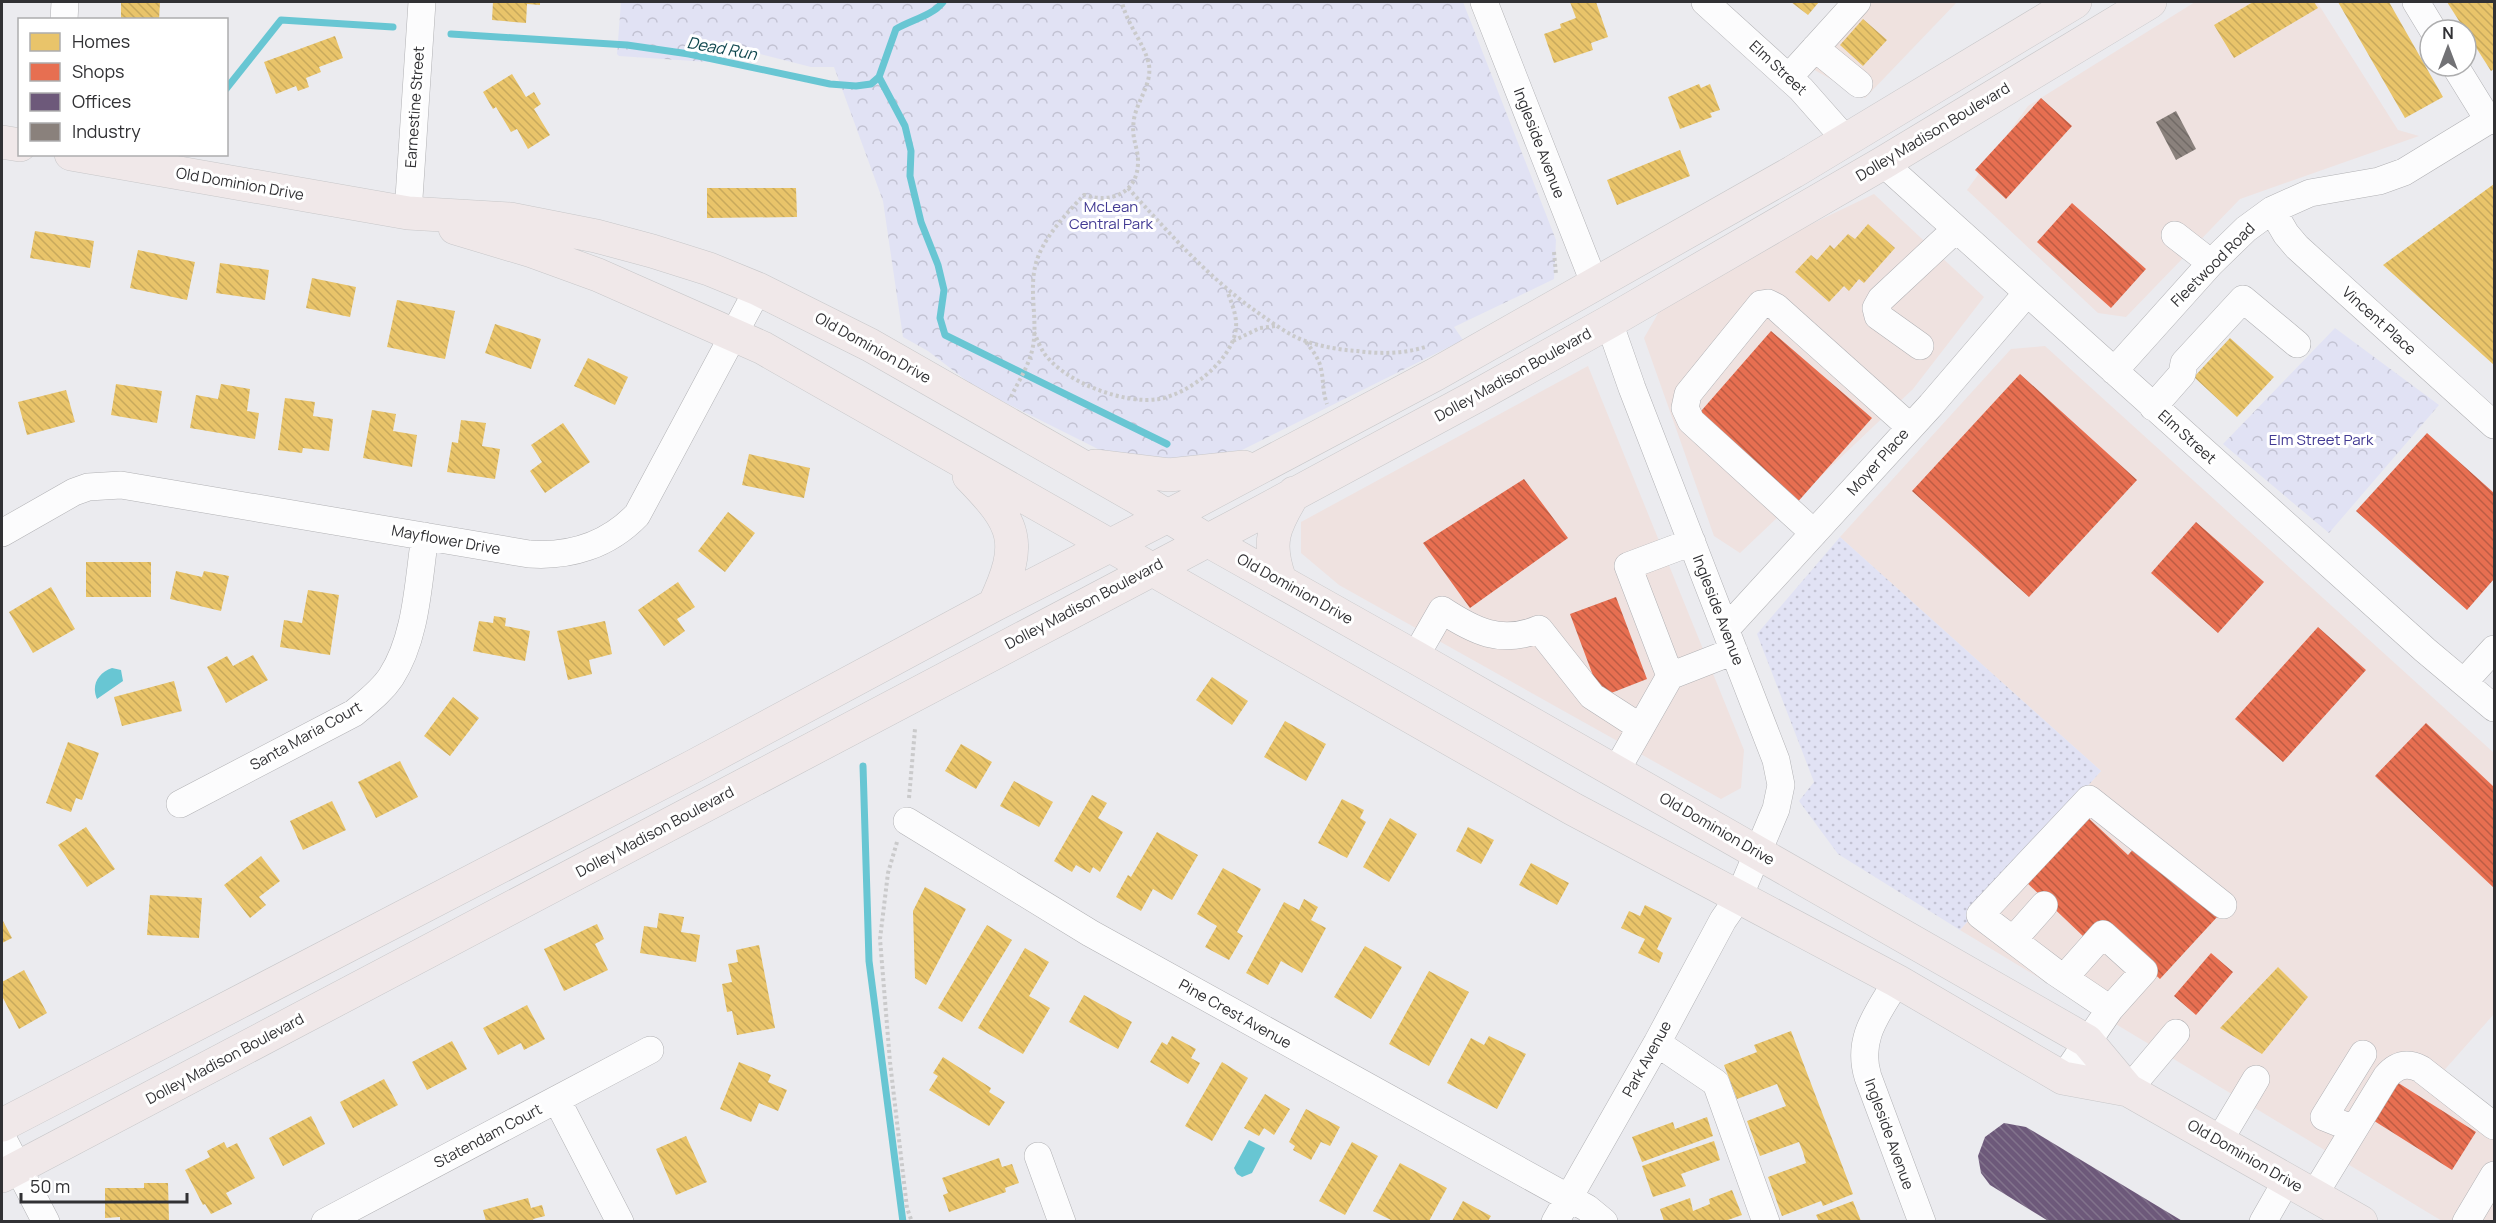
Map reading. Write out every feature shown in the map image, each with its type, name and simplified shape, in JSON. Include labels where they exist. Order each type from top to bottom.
[{"type":"main road","points":[[2,1125],[694,766],[994,605],[1436,374],[1645,257],[1846,140],[2075,2]]},
{"type":"main road","name":"Dolley Madison Boulevard","points":[[9,1172],[1207,540],[1526,368],[1883,163],[2150,2]]},
{"type":"main road","points":[[2,142],[18,145]]},
{"type":"main road","name":"Old Dominion Drive","points":[[82,156],[408,213],[510,219],[586,234],[681,260],[758,289],[870,345],[1207,540],[2087,1041],[2128,1090]]},
{"type":"main road","name":"Old Dominion Drive","points":[[408,213],[564,263],[632,289],[735,334],[804,370],[1563,803],[1897,981],[2063,1078],[2128,1090],[2352,1219]]},
{"type":"main road","points":[[1609,322],[1608,314],[1614,295],[1645,257]]},
{"type":"main road","points":[[1526,368],[1584,311],[1594,296],[1595,285]]},
{"type":"main road","points":[[942,450],[995,503],[1010,530],[1011,562],[994,605]]},
{"type":"main road","points":[[1074,462],[1169,475],[1263,465]]},
{"type":"main road","points":[[1280,580],[1274,562],[1272,538],[1280,516],[1294,493]]},
{"type":"street","points":[[64,18],[65,2]]},
{"type":"street","name":"Earnestine Street","points":[[408,213],[422,2]]},
{"type":"street","name":"Ingleside Avenue","points":[[1484,2],[1595,285]]},
{"type":"street","name":"Elm Street","points":[[1705,2],[1789,77],[1846,140]]},
{"type":"street","points":[[1789,77],[1857,2]]},
{"type":"street","points":[[2416,2],[2426,18]]},
{"type":"street","points":[[1815,48],[1859,84]]},
{"type":"street","points":[[2463,78],[2492,119]]},
{"type":"street","name":"Fleetwood Road","points":[[2114,371],[2211,263],[2246,229],[2272,210],[2310,193],[2392,177],[2415,166],[2492,119]]},
{"type":"street","name":"Elm Street","points":[[1883,163],[2425,650],[2494,708]]},
{"type":"street","name":"Vincent Place","points":[[2272,210],[2286,234],[2297,247],[2494,425]]},
{"type":"street","points":[[1920,346],[1878,316],[1876,308],[1881,299],[1956,229]]},
{"type":"street","points":[[2175,235],[2211,263]]},
{"type":"street","name":"Mayflower Drive","points":[[4,525],[88,487],[121,485],[545,555],[591,546],[617,533],[638,515],[758,289]]},
{"type":"street","name":"Moyer Place","points":[[1730,640],[1814,533],[2027,293]]},
{"type":"street","points":[[2153,407],[2182,374],[2184,363],[2243,298],[2297,344]]},
{"type":"street","points":[[1814,533],[1691,421],[1685,408],[1689,394],[1761,304],[1768,303],[1776,307],[1910,427]]},
{"type":"street","name":"Ingleside Avenue","points":[[1609,322],[1632,388],[1776,759],[1780,777],[1776,809],[1739,897]]},
{"type":"street","name":"Santa Maria Court","points":[[180,804],[354,713],[374,697],[391,677],[404,653],[411,626],[425,536]]},
{"type":"street","points":[[1670,675],[1628,566],[1692,542]]},
{"type":"street","points":[[1415,657],[1442,610],[1474,630],[1494,637],[1513,637],[1539,629],[1592,696],[1640,728]]},
{"type":"street","points":[[1616,771],[1670,675],[1730,640]]},
{"type":"street","points":[[2464,682],[2494,649]]},
{"type":"street","points":[[2110,1009],[2064,978],[1980,915],[2089,799],[2223,905]]},
{"type":"street","name":"Pine Crest Avenue","points":[[907,821],[1090,933],[1568,1198],[1604,1221]]},
{"type":"street","name":"Park Avenue","points":[[1555,1221],[1657,1043],[1723,920],[1739,897]]},
{"type":"street","points":[[2013,940],[2044,905]]},
{"type":"street","points":[[2063,1078],[2110,1009],[2144,971],[2103,934],[2064,978]]},
{"type":"street","name":"Ingleside Avenue","points":[[1897,981],[1873,1022],[1866,1040],[1863,1058],[1922,1221]]},
{"type":"street","points":[[2128,1090],[2176,1033]]},
{"type":"street","points":[[1657,1043],[1716,1083],[1766,1221]]},
{"type":"street","name":"Statendam Court","points":[[325,1221],[650,1050]]},
{"type":"street","points":[[2354,1130],[2324,1117],[2363,1054]]},
{"type":"street","points":[[2263,1221],[2300,1187],[2354,1130],[2391,1071],[2396,1067],[2408,1064],[2421,1069],[2494,1126]]},
{"type":"street","points":[[2219,1141],[2256,1079]]},
{"type":"street","points":[[557,1100],[620,1221]]},
{"type":"street","points":[[2,1137],[9,1172],[45,1221]]},
{"type":"street","points":[[1038,1156],[1062,1221]]},
{"type":"street","points":[[2473,1219],[2494,1175]]},
{"type":"path","points":[[1014,390],[1029,363],[1034,331],[1032,283],[1036,261],[1066,213],[1084,195],[1097,200],[1116,198],[1128,188],[1137,174],[1138,158],[1131,134],[1135,113],[1148,79],[1149,66],[1125,17],[1122,2]]},
{"type":"path","points":[[1128,188],[1202,268],[1228,292],[1277,326],[1306,341],[1342,350],[1370,353],[1405,352],[1429,345]]},
{"type":"path","points":[[1034,331],[1044,353],[1059,368],[1078,380],[1118,397],[1143,400],[1161,399],[1198,381],[1222,359],[1233,341],[1236,327],[1235,311],[1228,292]]},
{"type":"path","points":[[1233,341],[1260,328],[1277,326]]},
{"type":"path","points":[[1306,341],[1317,356],[1321,369],[1322,393],[1330,413]]},
{"type":"path","points":[[912,1221],[907,1208],[890,1062],[880,939],[888,873],[900,834],[907,821],[915,729]]},
{"type":"shaded area","points":[[1855,2],[1957,2],[1865,98],[1800,62]]},
{"type":"shaded area","points":[[2195,2],[2317,2],[2398,130],[2419,136],[2240,199],[2126,317],[2098,313],[1967,190],[2028,106]]},
{"type":"shaded area","points":[[1874,194],[1984,297],[1913,389],[1740,553],[1714,536],[1644,338],[1660,310],[1730,263]]},
{"type":"shaded area","points":[[2045,346],[2494,753],[2494,1014],[2440,1075],[2494,1123],[2494,1221],[2442,1221],[1960,930],[2101,771],[1840,537],[2011,349]]},
{"type":"shaded area","points":[[1588,366],[1744,750],[1741,788],[1721,799],[1339,585],[1301,553],[1301,522]]},
{"type":"green space","name":"McLean Central Park","points":[[621,2],[1463,2],[1556,240],[1554,279],[1454,327],[1463,340],[1242,450],[1201,456],[1139,472],[976,388],[928,351],[903,337],[883,201],[834,67],[811,67],[733,47],[708,62],[619,56],[617,54]]},
{"type":"green space","name":"Elm Street Park","points":[[2335,328],[2439,405],[2329,533],[2223,444]]},
{"type":"green space","points":[[1840,537],[2101,771],[1960,930],[1838,854],[1799,801],[1814,782],[1757,634]]},
{"type":"water","points":[[112,668],[121,670],[123,681],[97,699],[95,684],[103,673]]},
{"type":"water","points":[[1249,1140],[1265,1148],[1252,1173],[1242,1177],[1234,1168]]},
{"type":"building: Homes","points":[[121,2],[160,2],[159,18],[121,18]]},
{"type":"building: Homes","points":[[493,2],[540,2],[540,5],[527,4],[526,23],[492,20]]},
{"type":"building: Homes","points":[[1570,2],[1596,2],[1608,37],[1591,43],[1593,50],[1554,63],[1544,34],[1561,28],[1560,24],[1576,18]]},
{"type":"building: Homes","points":[[1791,2],[1819,2],[1808,15]]},
{"type":"building: Homes","points":[[2253,2],[2314,2],[2318,8],[2234,58],[2214,25]]},
{"type":"building: Homes","points":[[2338,2],[2389,2],[2418,53],[2418,78],[2432,78],[2443,97],[2405,118]]},
{"type":"building: Homes","points":[[2447,2],[2494,2],[2494,69],[2491,71],[2478,51],[2478,18],[2457,18]]},
{"type":"building: Homes","points":[[1863,19],[1887,40],[1863,66],[1840,45]]},
{"type":"building: Homes","points":[[335,36],[343,58],[319,67],[321,72],[306,78],[309,87],[298,91],[296,86],[276,94],[264,62]]},
{"type":"building: Homes","points":[[512,74],[526,97],[534,92],[541,104],[534,109],[550,135],[528,149],[517,129],[511,132],[496,107],[493,109],[483,92]]},
{"type":"building: Homes","points":[[1699,84],[1701,88],[1710,84],[1720,110],[1710,113],[1712,117],[1680,129],[1668,97]]},
{"type":"building: Homes","points":[[1680,150],[1690,176],[1617,205],[1607,180]]},
{"type":"building: Homes","points":[[2494,184],[2494,365],[2383,265]]},
{"type":"building: Homes","points":[[707,188],[796,188],[797,217],[707,218]]},
{"type":"building: Homes","points":[[1868,224],[1895,248],[1864,283],[1859,279],[1849,291],[1844,286],[1829,302],[1795,272],[1811,255],[1817,260],[1830,245],[1834,249],[1848,234],[1855,239]]},
{"type":"building: Homes","points":[[35,231],[94,241],[90,268],[30,258]]},
{"type":"building: Homes","points":[[138,250],[195,262],[187,300],[130,288]]},
{"type":"building: Homes","points":[[220,263],[269,270],[265,300],[216,293]]},
{"type":"building: Homes","points":[[312,278],[356,287],[350,317],[306,308]]},
{"type":"building: Homes","points":[[397,300],[455,311],[445,359],[387,347]]},
{"type":"building: Homes","points":[[495,324],[541,339],[531,369],[485,353]]},
{"type":"building: Homes","points":[[2230,338],[2274,377],[2237,417],[2194,377]]},
{"type":"building: Homes","points":[[588,358],[628,377],[615,405],[574,386]]},
{"type":"building: Homes","points":[[116,384],[162,391],[157,423],[111,415]]},
{"type":"building: Homes","points":[[221,384],[250,389],[247,411],[259,413],[255,439],[190,428],[196,395],[218,399]]},
{"type":"building: Homes","points":[[66,390],[75,422],[27,435],[18,402]]},
{"type":"building: Homes","points":[[285,398],[315,402],[313,416],[333,419],[329,451],[303,448],[302,453],[278,450]]},
{"type":"building: Homes","points":[[372,410],[396,414],[393,431],[417,435],[412,467],[363,458]]},
{"type":"building: Homes","points":[[461,420],[486,423],[482,446],[500,449],[495,479],[447,472],[452,442],[458,443]]},
{"type":"building: Homes","points":[[563,423],[590,462],[545,493],[530,471],[542,462],[531,445]]},
{"type":"building: Homes","points":[[749,454],[810,468],[804,498],[742,485]]},
{"type":"building: Homes","points":[[728,512],[755,533],[725,572],[698,551]]},
{"type":"building: Homes","points":[[86,562],[151,562],[151,597],[86,597]]},
{"type":"building: Homes","points":[[176,571],[202,577],[204,571],[229,576],[221,611],[170,599]]},
{"type":"building: Homes","points":[[678,582],[695,607],[677,619],[685,631],[664,646],[638,610]]},
{"type":"building: Homes","points":[[51,587],[75,629],[33,653],[9,612]]},
{"type":"building: Homes","points":[[308,590],[339,595],[330,655],[280,647],[284,620],[302,623]]},
{"type":"building: Homes","points":[[494,616],[506,618],[505,626],[530,631],[525,661],[473,651],[479,621],[493,623]]},
{"type":"building: Homes","points":[[605,621],[612,654],[589,660],[592,674],[568,680],[557,631]]},
{"type":"building: Homes","points":[[253,655],[268,680],[226,703],[207,667],[227,656],[233,666]]},
{"type":"building: Homes","points":[[1212,677],[1248,701],[1232,725],[1196,700]]},
{"type":"building: Homes","points":[[174,681],[182,711],[122,726],[114,697]]},
{"type":"building: Homes","points":[[453,697],[479,718],[450,756],[424,736]]},
{"type":"building: Homes","points":[[1285,721],[1326,744],[1306,781],[1264,757]]},
{"type":"building: Homes","points":[[68,742],[99,753],[82,800],[76,798],[71,812],[46,803]]},
{"type":"building: Homes","points":[[961,744],[992,762],[976,789],[945,771]]},
{"type":"building: Homes","points":[[400,761],[418,797],[376,818],[358,782]]},
{"type":"building: Homes","points":[[1014,781],[1053,802],[1039,827],[1000,806]]},
{"type":"building: Homes","points":[[1092,795],[1107,803],[1098,818],[1123,832],[1100,872],[1093,867],[1090,873],[1076,865],[1072,872],[1054,861]]},
{"type":"building: Homes","points":[[1342,799],[1364,810],[1360,818],[1366,822],[1347,858],[1318,843]]},
{"type":"building: Homes","points":[[332,801],[346,830],[303,850],[290,821]]},
{"type":"building: Homes","points":[[1390,818],[1417,834],[1389,882],[1363,867]]},
{"type":"building: Homes","points":[[86,827],[115,869],[87,887],[58,845]]},
{"type":"building: Homes","points":[[1468,827],[1494,840],[1481,864],[1456,851]]},
{"type":"building: Homes","points":[[1157,832],[1198,855],[1172,900],[1153,889],[1141,911],[1116,897],[1128,875],[1131,877]]},
{"type":"building: Homes","points":[[261,856],[280,881],[259,897],[266,905],[250,918],[224,885]]},
{"type":"building: Homes","points":[[1531,863],[1569,883],[1557,905],[1519,885]]},
{"type":"building: Homes","points":[[1223,868],[1261,889],[1237,932],[1243,936],[1229,960],[1205,947],[1217,926],[1197,914]]},
{"type":"building: Homes","points":[[925,887],[966,909],[926,985],[915,978],[913,911]]},
{"type":"building: Homes","points":[[150,895],[202,898],[199,938],[147,935]]},
{"type":"building: Homes","points":[[1304,899],[1318,907],[1311,920],[1326,928],[1302,973],[1281,961],[1268,985],[1246,973],[1284,902],[1299,910]]},
{"type":"building: Homes","points":[[1645,905],[1672,918],[1657,949],[1663,953],[1659,963],[1638,953],[1645,939],[1621,928],[1629,911],[1640,916]]},
{"type":"building: Homes","points":[[659,913],[684,917],[681,932],[700,935],[696,962],[640,953],[644,926],[657,928]]},
{"type":"building: Homes","points":[[2,919],[12,938],[2,943]]},
{"type":"building: Homes","points":[[597,924],[604,939],[595,944],[608,970],[564,991],[544,949]]},
{"type":"building: Homes","points":[[987,925],[1012,940],[962,1022],[938,1008]]},
{"type":"building: Homes","points":[[759,945],[775,1028],[737,1035],[732,1011],[727,1012],[722,984],[732,982],[728,964],[738,962],[736,950]]},
{"type":"building: Homes","points":[[1365,946],[1402,967],[1371,1019],[1334,997]]},
{"type":"building: Homes","points":[[1025,948],[1049,962],[1029,996],[1050,1008],[1023,1054],[978,1028]]},
{"type":"building: Homes","points":[[2278,967],[2308,997],[2262,1054],[2220,1028]]},
{"type":"building: Homes","points":[[24,970],[47,1013],[19,1029],[2,996],[2,982]]},
{"type":"building: Homes","points":[[1429,971],[1469,992],[1429,1066],[1389,1044]]},
{"type":"building: Homes","points":[[1084,995],[1132,1022],[1118,1049],[1069,1022]]},
{"type":"building: Homes","points":[[527,1005],[545,1039],[524,1050],[521,1043],[498,1055],[483,1028]]},
{"type":"building: Homes","points":[[1791,1031],[1853,1194],[1823,1206],[1821,1201],[1782,1216],[1768,1177],[1806,1163],[1803,1152],[1799,1142],[1760,1156],[1747,1121],[1786,1106],[1777,1084],[1737,1099],[1724,1065],[1757,1052],[1754,1045]]},
{"type":"building: Homes","points":[[1172,1036],[1196,1049],[1191,1058],[1200,1063],[1188,1084],[1150,1062],[1162,1042],[1167,1045]]},
{"type":"building: Homes","points":[[1489,1036],[1526,1054],[1497,1109],[1447,1083],[1471,1038],[1484,1045]]},
{"type":"building: Homes","points":[[452,1041],[467,1069],[427,1090],[412,1062]]},
{"type":"building: Homes","points":[[943,1057],[991,1088],[989,1092],[1005,1102],[989,1126],[929,1090],[938,1076],[933,1073]]},
{"type":"building: Homes","points":[[739,1062],[771,1075],[768,1082],[787,1090],[778,1111],[759,1103],[751,1122],[720,1109]]},
{"type":"building: Homes","points":[[1222,1062],[1248,1078],[1212,1141],[1185,1126]]},
{"type":"building: Homes","points":[[384,1079],[398,1105],[353,1128],[340,1102]]},
{"type":"building: Homes","points":[[1265,1094],[1290,1109],[1274,1135],[1264,1128],[1259,1136],[1244,1128]]},
{"type":"building: Homes","points":[[1306,1109],[1340,1127],[1330,1146],[1321,1142],[1311,1160],[1293,1150],[1295,1146],[1289,1142]]},
{"type":"building: Homes","points":[[311,1116],[325,1144],[283,1166],[269,1138]]},
{"type":"building: Homes","points":[[1707,1117],[1713,1136],[1642,1162],[1632,1137],[1673,1122],[1675,1129]]},
{"type":"building: Homes","points":[[686,1136],[707,1182],[676,1195],[656,1149]]},
{"type":"building: Homes","points":[[1714,1141],[1720,1160],[1681,1174],[1686,1186],[1653,1197],[1642,1166]]},
{"type":"building: Homes","points":[[224,1142],[227,1148],[237,1143],[255,1178],[226,1193],[232,1204],[211,1214],[205,1204],[203,1205],[185,1170],[210,1157],[207,1151]]},
{"type":"building: Homes","points":[[1352,1142],[1378,1156],[1345,1215],[1319,1201]]},
{"type":"building: Homes","points":[[999,1158],[1002,1167],[1012,1164],[1019,1183],[1005,1188],[1006,1192],[949,1212],[943,1195],[948,1193],[942,1178]]},
{"type":"building: Homes","points":[[1400,1163],[1447,1188],[1429,1221],[1393,1221],[1373,1211]]},
{"type":"building: Homes","points":[[144,1183],[168,1183],[169,1221],[130,1221],[120,1220],[120,1217],[105,1218],[105,1188],[144,1188]]},
{"type":"building: Homes","points":[[1732,1190],[1742,1215],[1725,1221],[1664,1221],[1660,1209],[1690,1198],[1693,1211],[1710,1204],[1709,1199]]},
{"type":"building: Homes","points":[[528,1198],[531,1208],[542,1205],[545,1216],[533,1219],[534,1221],[486,1221],[483,1210]]},
{"type":"building: Homes","points":[[1463,1201],[1491,1216],[1488,1221],[1452,1221]]},
{"type":"building: Homes","points":[[1853,1201],[1861,1221],[1819,1221],[1816,1215]]},
{"type":"building: Shops","points":[[2041,98],[2072,126],[2006,199],[1975,170]]},
{"type":"building: Shops","points":[[2072,203],[2146,269],[2111,308],[2037,242]]},
{"type":"building: Shops","points":[[1771,331],[1872,418],[1795,505],[1695,418]]},
{"type":"building: Shops","points":[[2020,374],[2137,480],[2029,597],[1912,491]]},
{"type":"building: Shops","points":[[2427,433],[2494,493],[2494,579],[2467,610],[2356,511]]},
{"type":"building: Shops","points":[[1524,479],[1568,538],[1470,608],[1423,543]]},
{"type":"building: Shops","points":[[2196,522],[2264,582],[2218,633],[2151,573]]},
{"type":"building: Shops","points":[[1616,597],[1647,679],[1601,697],[1570,614]]},
{"type":"building: Shops","points":[[2318,627],[2366,670],[2283,762],[2235,719]]},
{"type":"building: Shops","points":[[2426,723],[2494,787],[2494,888],[2375,776]]},
{"type":"building: Shops","points":[[2084,814],[2128,855],[2139,843],[2218,916],[2160,979],[2099,923],[2085,938],[2023,879]]},
{"type":"building: Shops","points":[[2211,953],[2233,972],[2196,1015],[2174,996]]},
{"type":"building: Shops","points":[[2392,1079],[2476,1132],[2452,1170],[2368,1117]]},
{"type":"building: Offices","points":[[2004,1123],[2026,1127],[2184,1222],[2050,1222],[1990,1185],[1981,1173],[1978,1156],[1985,1137]]},
{"type":"building: Industry","points":[[2176,111],[2196,149],[2176,160],[2156,122]]},
{"type":"waterway","name":"Dead Run","points":[[451,34],[627,45],[689,54],[830,84],[856,86],[871,84],[879,77],[896,29],[927,14],[943,2]]},
{"type":"waterway","name":"Dead Run","points":[[228,86],[281,20],[393,27]]},
{"type":"waterway","points":[[879,77],[905,126],[911,151],[910,176],[921,222],[938,265],[944,290],[940,318],[945,335],[1167,444]]},
{"type":"waterway","points":[[863,766],[869,961],[903,1222]]}]
